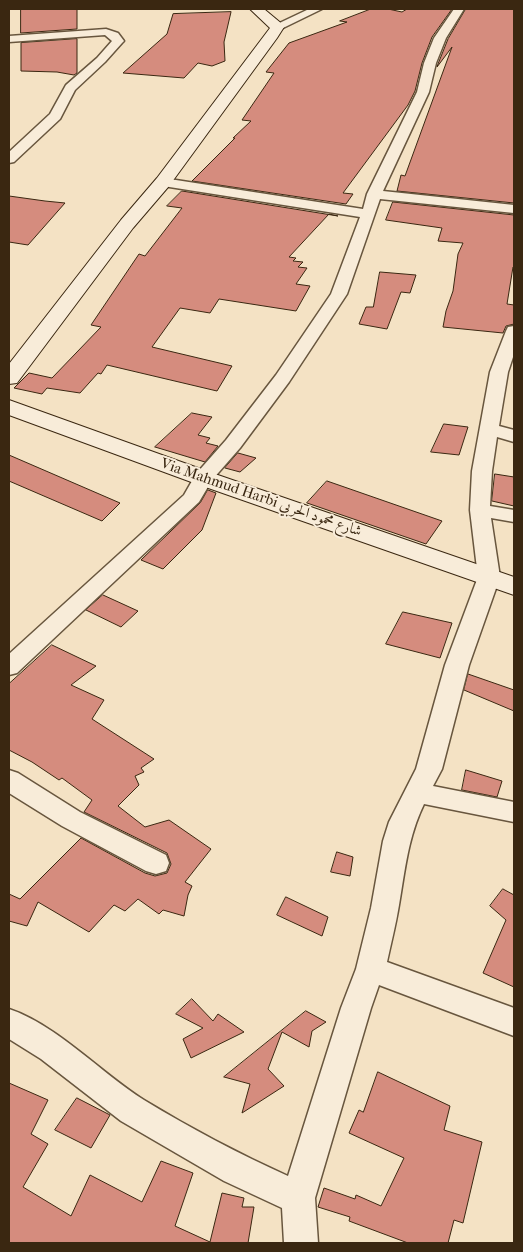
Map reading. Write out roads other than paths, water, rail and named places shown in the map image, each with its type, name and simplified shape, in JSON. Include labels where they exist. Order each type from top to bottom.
[{"type":"street","points":[[256,9],[277,26]]},
{"type":"street","points":[[9,378],[127,224],[163,182],[277,26],[317,9]]},
{"type":"street","points":[[9,667],[192,498],[203,478],[233,444],[283,378],[339,294],[369,214],[374,194],[423,92],[430,63],[440,38],[459,9]]},
{"type":"street","points":[[9,39],[106,32],[114,35],[118,40],[101,60],[70,88],[55,116],[9,159]]},
{"type":"street","points":[[163,182],[369,214]]},
{"type":"street","points":[[374,194],[514,209]]},
{"type":"street","points":[[301,1243],[298,1198],[356,1008],[371,969],[385,908],[396,842],[402,822],[429,769],[457,665],[502,581],[480,510],[482,470],[489,429],[507,374],[514,331]]},
{"type":"street","name":"Via Mahmud Harbi شارع محمود الحربي","points":[[9,407],[203,478],[502,581]]},
{"type":"street","points":[[489,429],[514,436]]},
{"type":"street","points":[[480,510],[514,516]]},
{"type":"street","points":[[9,780],[71,819],[156,863]]},
{"type":"street","points":[[417,793],[514,812]]},
{"type":"street","points":[[371,969],[514,1022]]},
{"type":"street","points":[[9,1024],[52,1049],[132,1110],[236,1169],[298,1198]]}]
